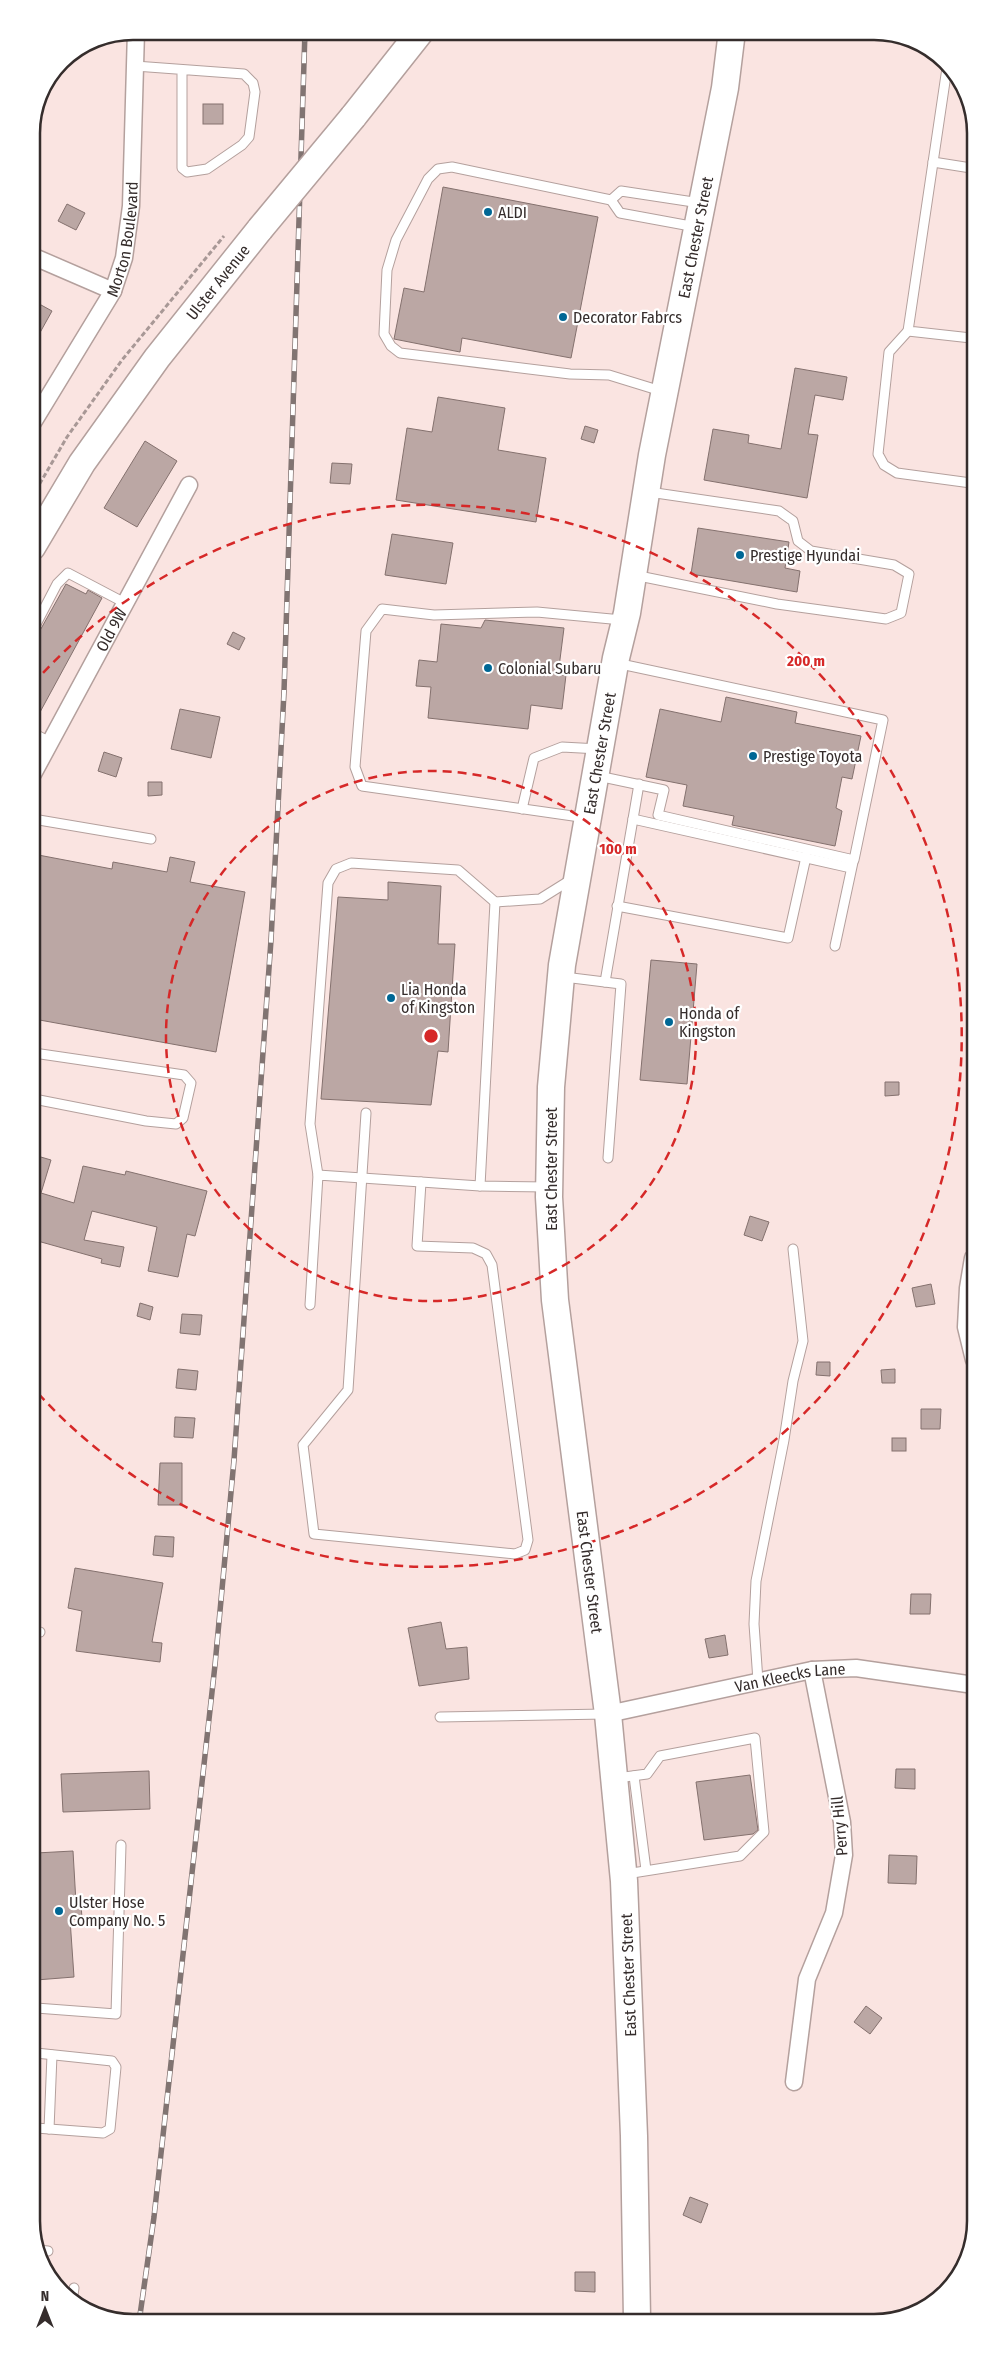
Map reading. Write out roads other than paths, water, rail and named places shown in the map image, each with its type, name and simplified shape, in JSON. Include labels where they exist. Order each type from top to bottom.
[{"type":"main road","name":"Ulster Avenue","points":[[40,534],[82,463],[146,374],[260,229],[414,40]]},
{"type":"main road","name":"East Chester Street","points":[[637,2314],[633,2126],[635,1872],[624,1777],[608,1714],[555,1300],[550,1187],[551,1087],[561,977],[595,775],[615,663],[625,621],[646,491],[726,88],[731,40]]},
{"type":"street","name":"Morton Boulevard","points":[[40,411],[113,291],[124,258],[131,206],[136,40]]},
{"type":"street","points":[[40,259],[113,291]]},
{"type":"street","name":"Old 9W","points":[[40,761],[190,485]]},
{"type":"street","points":[[967,1308],[967,1331]]},
{"type":"street","name":"Van Kleecks Lane","points":[[608,1714],[812,1670],[856,1668],[967,1684]]},
{"type":"street","name":"Perry Hill","points":[[794,2082],[807,1979],[834,1913],[844,1856],[842,1822],[812,1670]]},
{"type":"lane","points":[[135,66],[244,74],[253,83],[255,92],[249,137],[242,145],[207,169],[187,172],[182,168],[182,70]]},
{"type":"lane","points":[[946,74],[908,331],[889,352],[878,454],[884,465],[898,473],[967,482]]},
{"type":"lane","points":[[933,162],[967,167]]},
{"type":"lane","points":[[665,393],[636,382],[609,375],[570,374],[400,353],[391,346],[384,334],[387,270],[396,240],[428,179],[438,169],[452,167],[611,200],[620,213],[700,216]]},
{"type":"lane","points":[[611,200],[621,190],[700,216]]},
{"type":"lane","points":[[908,331],[967,338]]},
{"type":"lane","points":[[633,575],[777,604],[886,619],[901,613],[909,574],[894,565],[811,551],[798,541],[793,520],[779,511],[646,491]]},
{"type":"lane","points":[[40,617],[57,584],[68,573],[126,603]]},
{"type":"lane","points":[[588,818],[362,786],[355,768],[366,631],[382,609],[434,615],[537,612],[625,621]]},
{"type":"lane","points":[[615,663],[883,720],[835,946]]},
{"type":"lane","points":[[40,736],[50,742]]},
{"type":"lane","points":[[522,809],[534,758],[562,747],[600,749]]},
{"type":"lane","points":[[595,775],[664,790],[658,815],[853,864]]},
{"type":"lane","points":[[604,982],[639,784]]},
{"type":"lane","points":[[633,819],[806,857],[853,864]]},
{"type":"lane","points":[[40,820],[151,839]]},
{"type":"lane","points":[[617,906],[788,938],[806,857]]},
{"type":"lane","points":[[310,1305],[318,1175],[310,1124],[328,883],[336,869],[351,863],[458,870],[495,902],[540,899],[578,875]]},
{"type":"lane","points":[[480,1186],[495,902]]},
{"type":"lane","points":[[561,977],[621,984],[608,1158]]},
{"type":"lane","points":[[40,1054],[184,1075],[191,1083],[183,1118],[176,1124],[40,1100]]},
{"type":"lane","points":[[366,1114],[348,1390],[302,1445],[314,1534],[515,1554],[525,1550],[528,1540],[492,1265],[486,1254],[473,1248],[417,1246],[421,1182]]},
{"type":"lane","points":[[318,1175],[480,1186],[550,1187]]},
{"type":"lane","points":[[758,1681],[754,1624],[756,1580],[784,1440],[793,1381],[803,1341],[793,1249]]},
{"type":"lane","points":[[440,1717],[608,1714]]},
{"type":"lane","points":[[624,1777],[647,1774],[660,1756],[754,1738],[764,1832],[740,1856],[635,1872]]},
{"type":"lane","points":[[40,2008],[116,2014],[121,1845]]},
{"type":"lane","points":[[40,2054],[112,2060],[116,2067],[110,2129],[103,2133],[40,2128]]},
{"type":"lane","points":[[49,2129],[52,2055]]},
{"type":"lane","points":[[73,2293],[74,2288]]},
{"type":"railway","points":[[140,2314],[154,2217],[215,1665],[234,1460],[271,940],[284,692],[305,40]]},
{"type":"place","name":"ALDI","points":[[488,212]]},
{"type":"place","name":"Decorator Fabrcs","points":[[563,317]]},
{"type":"place","name":"Prestige Hyundai","points":[[740,555]]},
{"type":"place","name":"Colonial Subaru","points":[[488,668]]},
{"type":"place","name":"Prestige Toyota","points":[[753,756]]},
{"type":"place","name":"Lia Honda of Kingston","points":[[391,998]]},
{"type":"place","name":"Honda of Kingston","points":[[669,1022]]},
{"type":"place","name":"Ulster Hose Company No. 5","points":[[59,1911]]}]
